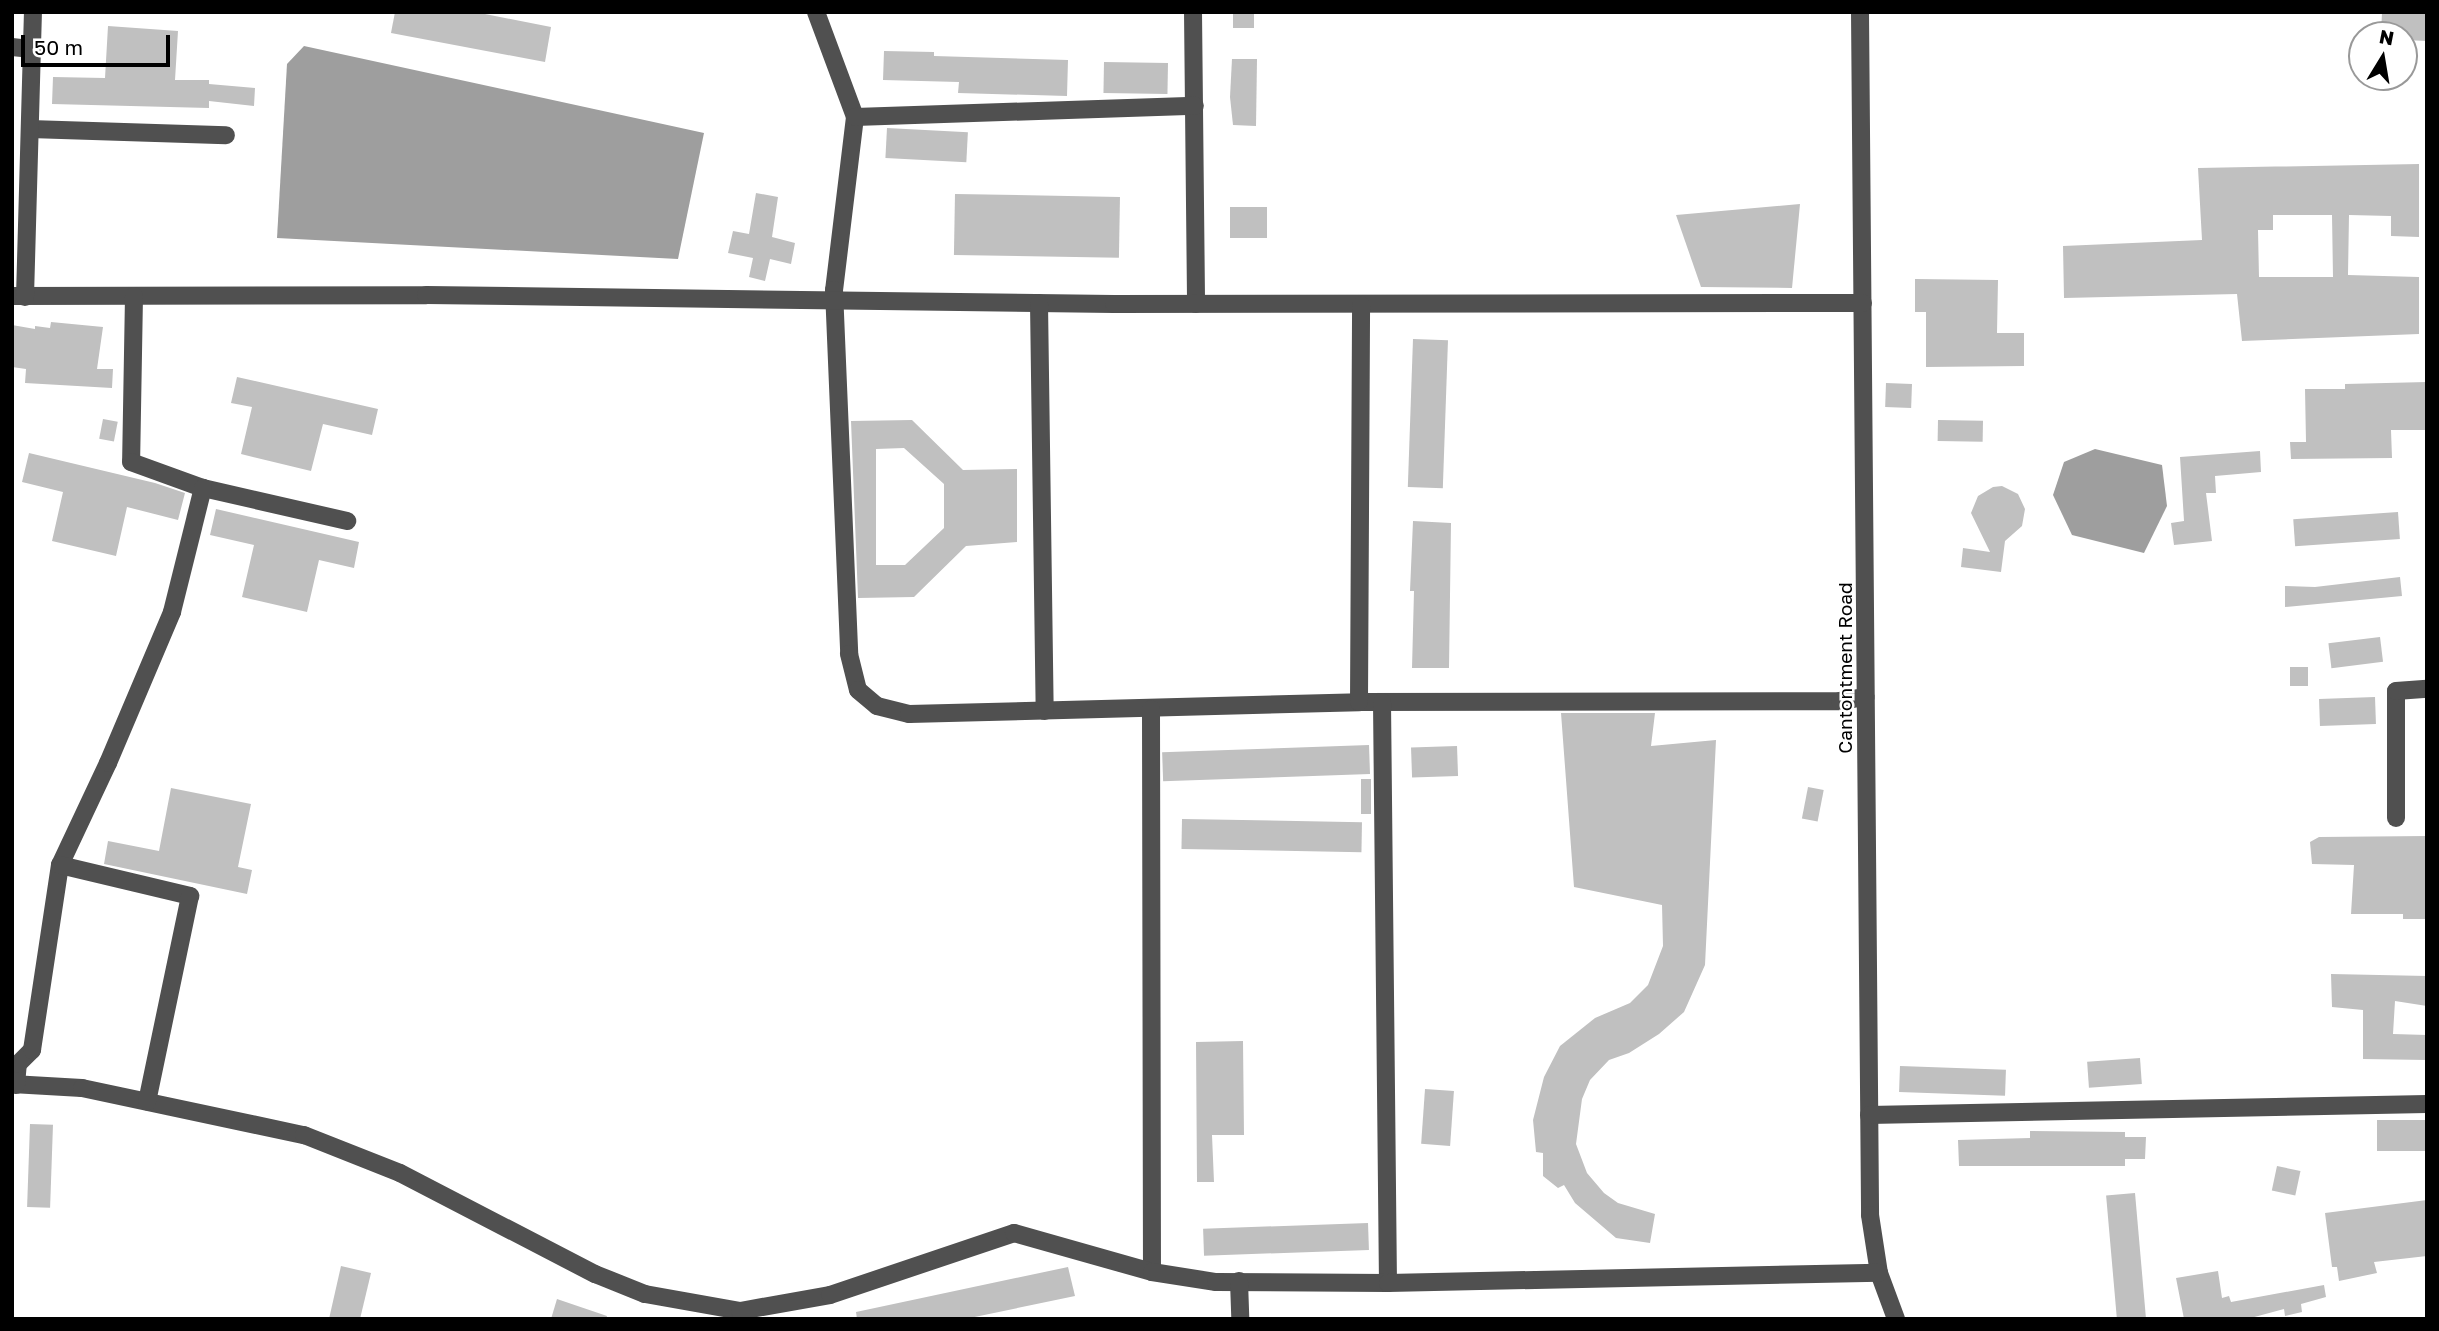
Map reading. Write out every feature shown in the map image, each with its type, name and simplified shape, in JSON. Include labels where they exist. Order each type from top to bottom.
[{"type":"street","points":[[33,12],[30,129],[18,296],[426,295],[1196,304],[1863,303]]},
{"type":"street","points":[[816,12],[855,117],[834,290],[849,654],[858,690],[877,706],[909,715],[1359,702],[1840,701],[1866,697]]},
{"type":"street","points":[[1193,12],[1196,304]]},
{"type":"street","name":"Cantontment Road","points":[[1860,12],[1870,1215],[1879,1273],[1896,1319]]},
{"type":"street","points":[[12,47],[32,49]]},
{"type":"street","points":[[855,117],[1195,106]]},
{"type":"street","points":[[30,129],[226,135]]},
{"type":"street","points":[[134,296],[131,462],[203,488],[347,521]]},
{"type":"street","points":[[1039,303],[1045,711]]},
{"type":"street","points":[[1359,702],[1361,304]]},
{"type":"street","points":[[203,488],[172,612],[108,763],[60,865],[32,1049],[18,1064],[14,1084],[82,1088],[304,1135],[400,1173],[595,1274],[645,1294],[740,1311],[830,1294],[1014,1233],[1152,1272],[1216,1282],[1388,1283],[1879,1273]]},
{"type":"street","points":[[2396,818],[2396,691],[2427,689]]},
{"type":"street","points":[[1381,702],[1388,1283]]},
{"type":"street","points":[[1150,709],[1152,1272]]},
{"type":"street","points":[[60,865],[190,895],[147,1102]]},
{"type":"street","points":[[1870,1115],[2427,1104]]},
{"type":"street","points":[[1238,1281],[1240,1319]]},
{"type":"shaded area","points":[[304,46],[704,133],[678,259],[277,238],[287,64]]},
{"type":"shaded area","points":[[2095,449],[2162,465],[2167,506],[2144,553],[2072,535],[2053,495],[2064,462]]},
{"type":"building","points":[[395,12],[475,12],[551,27],[545,62],[391,33]]},
{"type":"building","points":[[1233,12],[1254,12],[1254,28],[1233,28]]},
{"type":"building","points":[[2382,12],[2427,12],[2427,41],[2418,41],[2418,21],[2382,21]]},
{"type":"building","points":[[108,26],[178,31],[175,80],[209,80],[209,84],[255,88],[254,106],[209,101],[209,108],[52,104],[53,77],[105,78]]},
{"type":"building","points":[[884,51],[934,52],[934,56],[1068,60],[1067,96],[958,93],[959,82],[883,80]]},
{"type":"building","points":[[1232,59],[1257,59],[1256,126],[1233,125],[1230,97]]},
{"type":"building","points":[[1104,62],[1168,63],[1167,94],[1103,93]]},
{"type":"building","points":[[887,128],[968,132],[966,162],[885,158]]},
{"type":"building","points":[[2419,164],[2419,237],[2391,236],[2391,216],[2349,215],[2348,275],[2419,277],[2419,334],[2242,341],[2237,294],[2064,298],[2063,246],[2202,240],[2198,168]],"holes":[[[2273,215],[2332,215],[2333,277],[2259,277],[2258,230],[2273,230]]]},
{"type":"building","points":[[756,193],[778,197],[772,237],[795,243],[791,264],[770,259],[765,281],[749,277],[753,258],[728,253],[733,231],[749,234]]},
{"type":"building","points":[[955,194],[1120,197],[1119,258],[954,255]]},
{"type":"building","points":[[1800,204],[1792,288],[1701,287],[1676,215]]},
{"type":"building","points":[[1230,207],[1267,207],[1267,238],[1230,238]]},
{"type":"building","points":[[1915,279],[1998,280],[1997,333],[2024,333],[2024,366],[1926,367],[1926,312],[1915,312]]},
{"type":"building","points":[[51,322],[103,327],[97,369],[113,369],[112,388],[25,383],[26,369],[12,367],[12,325],[35,329],[35,326],[50,328]]},
{"type":"building","points":[[1413,339],[1448,340],[1443,488],[1408,487]]},
{"type":"building","points":[[237,377],[378,409],[372,435],[323,424],[311,471],[241,454],[252,407],[231,403]]},
{"type":"building","points":[[2427,382],[2427,430],[2391,430],[2392,458],[2291,459],[2290,442],[2306,442],[2305,389],[2345,389],[2345,384]]},
{"type":"building","points":[[1886,383],[1912,384],[1911,408],[1885,407]]},
{"type":"building","points":[[103,419],[118,422],[114,441],[99,439]]},
{"type":"building","points":[[912,420],[963,470],[1017,469],[1017,542],[966,546],[914,597],[858,598],[851,421]],"holes":[[[904,448],[944,484],[944,528],[905,565],[876,565],[876,449]]]},
{"type":"building","points":[[1938,420],[1983,421],[1983,442],[1938,441]]},
{"type":"building","points":[[2260,451],[2261,472],[2215,476],[2216,493],[2206,493],[2212,541],[2174,545],[2171,523],[2184,521],[2180,457]]},
{"type":"building","points":[[29,453],[155,483],[185,493],[178,520],[127,507],[116,556],[52,541],[63,492],[22,482]]},
{"type":"building","points":[[2002,486],[2018,494],[2025,509],[2022,526],[2005,541],[2001,572],[1961,567],[1963,548],[1990,552],[1971,513],[1978,496],[1993,487]]},
{"type":"building","points":[[216,509],[359,542],[354,568],[319,560],[307,612],[242,597],[254,545],[210,535]]},
{"type":"building","points":[[2398,512],[2400,539],[2295,546],[2293,519]]},
{"type":"building","points":[[1413,521],[1451,523],[1449,668],[1412,668],[1414,591],[1410,591]]},
{"type":"building","points":[[2400,577],[2402,596],[2285,607],[2285,586],[2315,587]]},
{"type":"building","points":[[2380,637],[2383,662],[2331,668],[2328,643]]},
{"type":"building","points":[[2290,667],[2308,667],[2308,686],[2290,686]]},
{"type":"building","points":[[2375,697],[2376,724],[2320,726],[2319,699]]},
{"type":"building","points":[[1561,713],[1655,713],[1651,746],[1716,740],[1705,965],[1684,1012],[1659,1034],[1629,1053],[1609,1060],[1590,1080],[1582,1099],[1576,1144],[1587,1173],[1604,1193],[1618,1203],[1655,1214],[1650,1243],[1616,1238],[1575,1203],[1564,1185],[1558,1188],[1543,1176],[1543,1153],[1536,1152],[1533,1120],[1544,1077],[1560,1046],[1595,1018],[1630,1003],[1648,985],[1663,946],[1662,905],[1574,887]]},
{"type":"building","points":[[1369,745],[1370,774],[1163,781],[1162,752]]},
{"type":"building","points":[[1457,746],[1458,776],[1412,778],[1411,748]]},
{"type":"building","points":[[1361,779],[1371,779],[1371,814],[1361,814]]},
{"type":"building","points":[[1808,787],[1824,790],[1818,821],[1802,818]]},
{"type":"building","points":[[171,788],[251,804],[238,867],[252,870],[247,894],[104,864],[108,841],[159,851]]},
{"type":"building","points":[[1182,819],[1362,822],[1361,852],[1181,849]]},
{"type":"building","points":[[2427,836],[2427,919],[2403,919],[2403,914],[2351,914],[2354,865],[2312,864],[2310,842],[2319,837]]},
{"type":"building","points":[[2331,974],[2427,976],[2427,1006],[2395,1001],[2393,1034],[2427,1035],[2427,1060],[2363,1059],[2363,1010],[2332,1007]]},
{"type":"building","points":[[1243,1041],[1244,1135],[1212,1135],[1214,1182],[1197,1182],[1196,1042]]},
{"type":"building","points":[[2140,1058],[2142,1084],[2089,1088],[2087,1062]]},
{"type":"building","points":[[1900,1066],[2006,1070],[2005,1096],[1899,1092]]},
{"type":"building","points":[[1425,1089],[1454,1091],[1450,1146],[1421,1144]]},
{"type":"building","points":[[2377,1120],[2427,1120],[2427,1151],[2377,1151]]},
{"type":"building","points":[[30,1124],[53,1125],[50,1208],[27,1207]]},
{"type":"building","points":[[2030,1131],[2125,1132],[2125,1137],[2146,1137],[2145,1159],[2125,1159],[2125,1166],[1959,1166],[1958,1140],[2030,1138]]},
{"type":"building","points":[[2277,1166],[2300,1171],[2295,1195],[2272,1190]]},
{"type":"building","points":[[2135,1193],[2146,1319],[2117,1319],[2106,1196]]},
{"type":"building","points":[[2427,1200],[2427,1256],[2374,1262],[2377,1273],[2339,1281],[2337,1267],[2332,1267],[2325,1213]]},
{"type":"building","points":[[1368,1223],[1369,1250],[1204,1256],[1203,1229]]},
{"type":"building","points":[[341,1266],[371,1273],[360,1319],[329,1319]]},
{"type":"building","points":[[1068,1267],[1075,1296],[965,1319],[857,1319],[856,1312]]},
{"type":"building","points":[[2218,1271],[2222,1298],[2229,1296],[2231,1302],[2324,1285],[2326,1297],[2301,1304],[2302,1312],[2285,1316],[2284,1309],[2247,1319],[2184,1319],[2176,1278]]},
{"type":"building","points":[[557,1299],[607,1316],[606,1319],[551,1319]]}]
